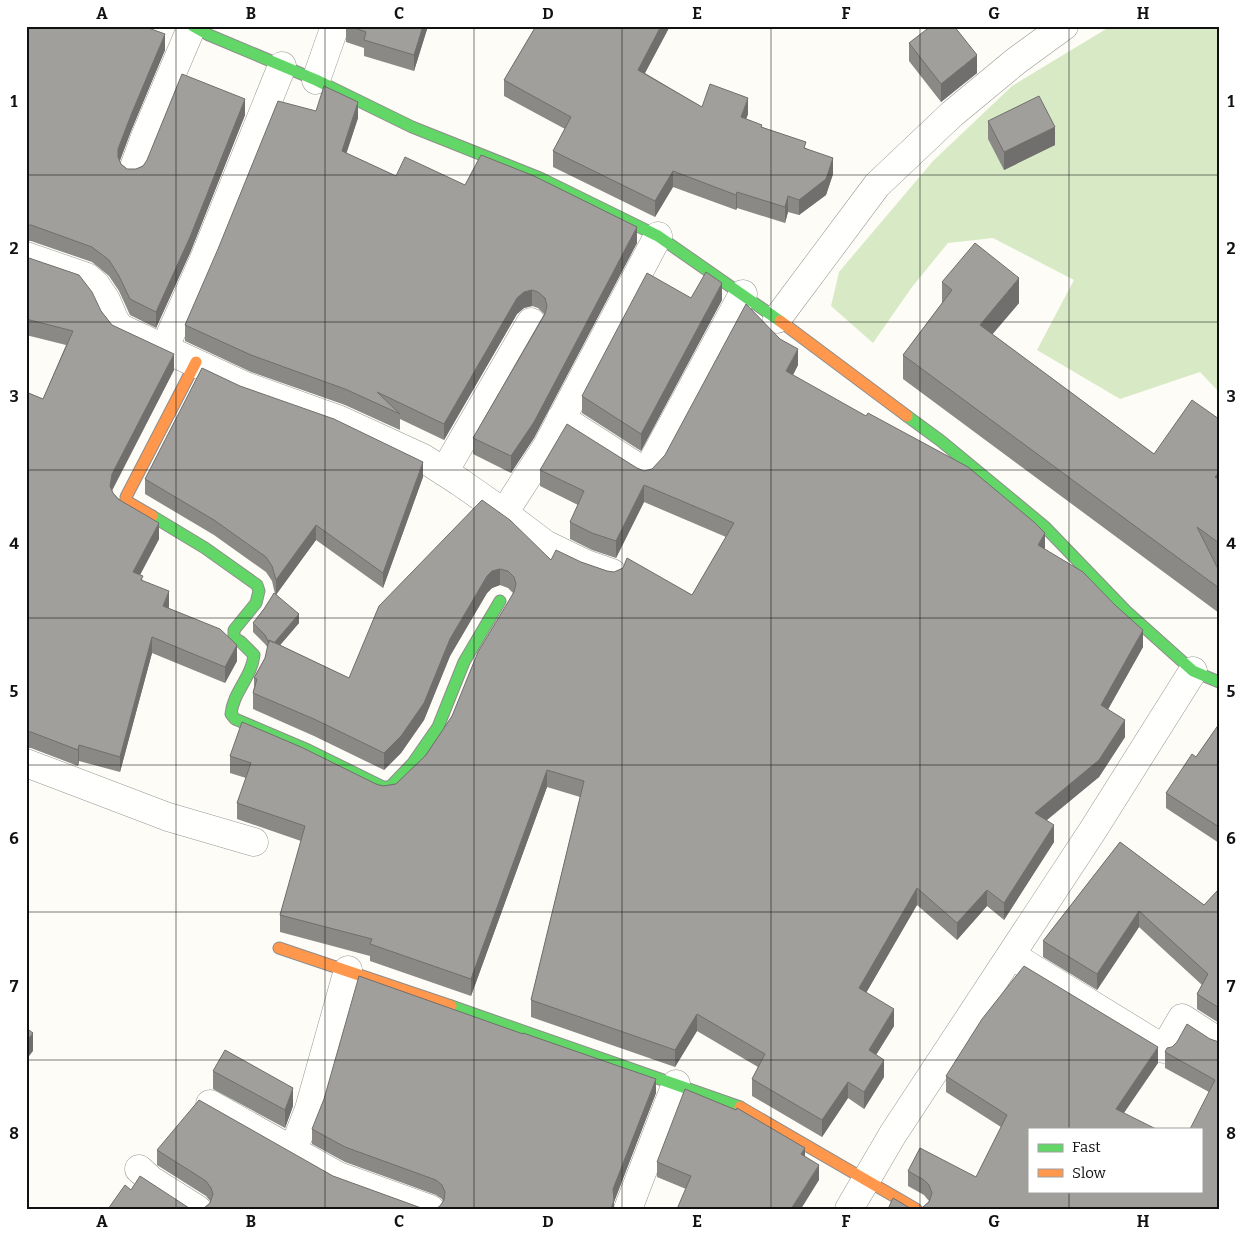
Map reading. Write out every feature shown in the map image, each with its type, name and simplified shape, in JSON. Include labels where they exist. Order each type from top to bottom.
[{"type":"street","points":[[133,170],[145,137],[193,26],[316,80],[412,127],[540,178],[658,236],[777,319],[941,441],[1038,521],[1126,610],[1193,671],[1219,682]]},
{"type":"street","points":[[316,80],[335,26]]},
{"type":"street","points":[[777,319],[877,185],[952,114],[1016,61],[1064,26]]},
{"type":"street","points":[[164,349],[204,259],[282,66]]},
{"type":"street","points":[[504,513],[547,446],[658,236]]},
{"type":"street","points":[[26,256],[87,277],[96,285],[106,300],[114,319],[120,327],[245,386],[340,420],[423,458],[504,513],[545,544],[586,564],[612,573]]},
{"type":"street","points":[[561,418],[645,472],[652,464],[743,294]]},
{"type":"street","points":[[444,472],[531,322]]},
{"type":"street","points":[[196,362],[126,497],[126,501],[205,548],[257,585],[259,590],[258,599],[234,630],[233,635],[254,655],[254,665],[239,689],[231,710],[235,719],[308,750],[383,787],[390,787],[413,763],[438,727],[464,662],[500,601]]},
{"type":"street","points":[[849,1209],[893,1134],[1011,955],[1193,671]]},
{"type":"street","points":[[26,763],[168,817],[254,842]]},
{"type":"street","points":[[279,948],[348,970],[734,1104],[916,1209]]},
{"type":"street","points":[[1011,955],[1164,1049],[1182,1018],[1219,1042]]},
{"type":"street","points":[[293,1150],[309,1109],[348,970]]},
{"type":"street","points":[[628,1209],[676,1084]]},
{"type":"street","points":[[210,1104],[338,1176],[430,1209]]},
{"type":"street","points":[[139,1169],[151,1180],[198,1209]]},
{"type":"green space","points":[[1111,26],[1219,26],[1219,392],[1200,372],[1120,399],[1037,350],[1074,280],[993,238],[948,243],[912,287],[873,343],[831,306],[839,272],[933,161],[1012,86]]},
{"type":"building","points":[[26,26],[143,26],[165,34],[118,149],[118,157],[121,164],[127,169],[136,169],[143,166],[147,160],[182,74],[245,99],[190,237],[156,312],[130,299],[109,260],[92,247],[31,225],[26,225]]},
{"type":"building","points":[[349,26],[423,26],[414,55],[364,40],[366,32]]},
{"type":"building","points":[[536,26],[661,26],[638,70],[702,107],[710,84],[748,98],[741,117],[762,125],[761,127],[806,142],[804,148],[833,158],[826,179],[799,200],[788,196],[785,207],[737,192],[736,195],[673,171],[655,201],[553,151],[571,117],[504,80]]},
{"type":"building","points":[[931,26],[954,26],[977,55],[941,84],[909,43]]},
{"type":"building","points":[[324,86],[358,102],[342,151],[396,176],[405,157],[465,185],[481,155],[534,176],[637,227],[534,422],[511,456],[473,438],[545,314],[547,306],[545,298],[538,292],[532,290],[524,292],[517,298],[444,424],[377,392],[400,414],[345,389],[251,355],[185,325],[278,101],[316,111]]},
{"type":"building","points":[[1039,96],[1055,127],[1004,152],[988,121]]},
{"type":"building","points":[[975,243],[1019,278],[980,325],[1154,454],[1192,400],[1219,419],[1219,472],[1215,477],[1219,480],[1219,543],[1197,527],[1219,571],[1219,588],[903,355],[952,290],[942,282]]},
{"type":"building","points":[[26,257],[79,275],[112,325],[174,354],[112,474],[110,486],[118,499],[159,523],[133,572],[143,576],[141,580],[169,591],[163,606],[220,629],[237,645],[225,667],[152,637],[120,757],[79,745],[78,750],[31,732],[26,732],[26,392],[43,399],[73,331],[26,319]]},
{"type":"building","points":[[706,272],[722,283],[641,434],[582,396],[647,273],[691,298]]},
{"type":"building","points":[[746,304],[780,339],[798,349],[786,371],[866,416],[868,413],[968,467],[1045,533],[1038,545],[1083,572],[1143,630],[1101,705],[1125,720],[1099,760],[1035,813],[1054,825],[1004,903],[987,890],[957,923],[917,888],[859,988],[894,1009],[869,1050],[884,1060],[864,1092],[848,1082],[822,1120],[752,1079],[765,1054],[697,1014],[675,1050],[531,1000],[584,781],[547,770],[471,979],[370,944],[372,939],[280,915],[305,826],[237,803],[251,763],[230,756],[242,722],[301,747],[383,786],[396,784],[426,755],[452,716],[478,652],[514,592],[516,584],[514,577],[508,571],[500,569],[492,571],[487,576],[450,639],[424,703],[401,736],[384,753],[314,719],[253,693],[257,679],[254,678],[265,658],[269,640],[349,678],[379,606],[482,500],[510,520],[551,560],[556,550],[581,562],[614,572],[623,568],[627,558],[692,595],[734,523],[644,485],[616,541],[592,533],[570,522],[584,491],[540,470],[567,424],[637,468],[644,471],[652,469],[665,455]]},
{"type":"building","points":[[202,368],[240,386],[334,419],[423,462],[383,573],[316,525],[276,580],[272,566],[266,557],[214,520],[145,479]]},
{"type":"building","points":[[274,593],[299,614],[274,643],[269,640],[269,643],[265,635],[253,623]]},
{"type":"building","points":[[1219,724],[1219,827],[1166,793],[1192,754],[1196,757]]},
{"type":"building","points":[[1120,842],[1204,905],[1219,889],[1219,1008],[1197,994],[1208,974],[1139,911],[1097,974],[1043,941]]},
{"type":"building","points":[[1024,966],[1158,1047],[1116,1109],[1154,1128],[1028,1128],[1028,1192],[1202,1192],[1202,1128],[1191,1128],[1215,1080],[1165,1052],[1167,1048],[1172,1047],[1177,1042],[1187,1024],[1210,1039],[1219,1042],[1219,1209],[916,1209],[923,1207],[929,1202],[932,1193],[929,1185],[924,1180],[908,1171],[920,1148],[976,1177],[1007,1115],[946,1076],[982,1019]]},
{"type":"building","points":[[359,976],[656,1079],[613,1189],[614,1200],[611,1209],[435,1209],[444,1200],[445,1192],[442,1185],[436,1180],[345,1147],[312,1129],[324,1099]]},
{"type":"building","points":[[26,1028],[33,1033],[26,1042]]},
{"type":"building","points":[[225,1050],[293,1088],[285,1110],[213,1071]]},
{"type":"building","points":[[685,1089],[736,1110],[737,1108],[805,1148],[801,1154],[819,1165],[791,1209],[677,1209],[691,1176],[657,1162]]},
{"type":"building","points":[[199,1100],[333,1176],[424,1209],[202,1209],[210,1203],[213,1194],[206,1181],[157,1150]]},
{"type":"building","points":[[140,1176],[192,1209],[108,1209],[125,1185],[131,1190]]},
{"type":"building","points":[[893,1198],[908,1207],[915,1209],[888,1209]]},
{"type":"traffic: fast","points":[[193,26],[209,35],[316,80],[412,127],[540,178],[658,236],[780,321]]},
{"type":"traffic: fast","points":[[907,416],[941,441],[1045,527],[1126,611],[1193,671],[1219,682]]},
{"type":"traffic: fast","points":[[152,516],[205,548],[257,585],[259,591],[256,603],[234,630],[234,638],[254,655],[250,670],[232,706],[231,714],[235,719],[308,750],[383,787],[390,787],[413,763],[438,727],[464,662],[500,601]]},
{"type":"traffic: fast","points":[[451,1006],[740,1107]]},
{"type":"traffic: slow","points":[[780,321],[907,416]]},
{"type":"traffic: slow","points":[[152,516],[126,501],[126,497],[196,362]]},
{"type":"traffic: slow","points":[[279,948],[451,1006]]},
{"type":"traffic: slow","points":[[740,1107],[916,1209]]}]
